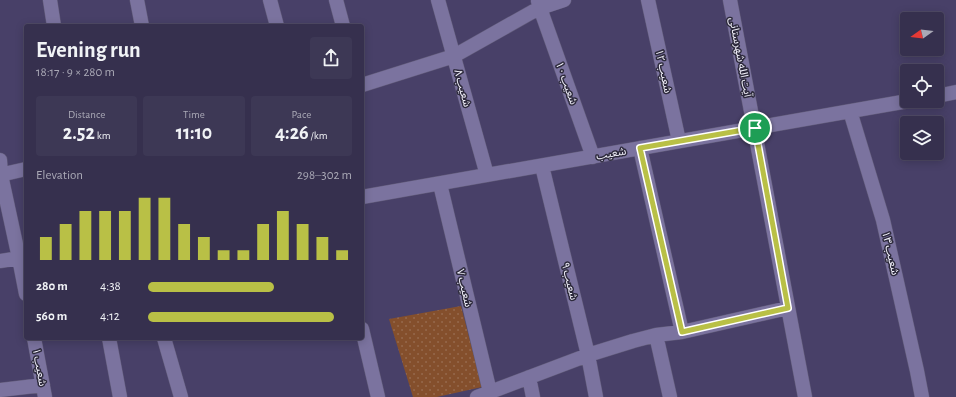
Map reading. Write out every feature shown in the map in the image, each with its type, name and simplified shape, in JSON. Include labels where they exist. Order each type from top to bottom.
[{"type":"street","points":[[50,0],[54,24]]},
{"type":"street","points":[[137,0],[142,24]]},
{"type":"street","points":[[270,0],[276,24]]},
{"type":"street","points":[[336,0],[342,24]]},
{"type":"street","name":"شعیب ۸","points":[[438,0],[487,175]]},
{"type":"street","points":[[364,84],[454,56],[532,12],[539,4],[564,0]]},
{"type":"street","name":"شعیب ۱۲","points":[[648,0],[679,141]]},
{"type":"street","name":"آیت الله شهرستانی","points":[[730,0],[805,397]]},
{"type":"street","name":"شعیب ۱۰","points":[[539,4],[594,156]]},
{"type":"street","points":[[944,95],[956,92]]},
{"type":"street","name":"شعیب","points":[[364,198],[900,102]]},
{"type":"street","name":"شعیب ۱۳","points":[[850,111],[883,220],[922,397]]},
{"type":"street","points":[[640,148],[682,332]]},
{"type":"street","points":[[0,160],[1,175],[23,257],[24,269]]},
{"type":"street","name":"شعیب ۹","points":[[542,166],[588,355],[596,397]]},
{"type":"street","points":[[1,175],[24,169]]},
{"type":"street","name":"شعیب ۷","points":[[440,184],[490,392]]},
{"type":"street","points":[[0,261],[23,257]]},
{"type":"street","points":[[477,397],[588,355],[633,341],[656,335],[682,332],[788,308]]},
{"type":"street","points":[[656,335],[670,397]]},
{"type":"street","points":[[364,338],[378,397]]},
{"type":"street","name":"شعیب ۱","points":[[34,340],[44,391]]},
{"type":"street","points":[[109,340],[120,397]]},
{"type":"street","points":[[165,340],[181,397]]},
{"type":"street","points":[[529,377],[533,397]]},
{"type":"street","points":[[0,390],[44,391]]},
{"type":"shaded area","points":[[461,306],[482,387],[437,397],[413,397],[389,319]]},
{"type":"route","points":[[755,128],[788,308],[682,332],[640,148],[755,128]]}]
